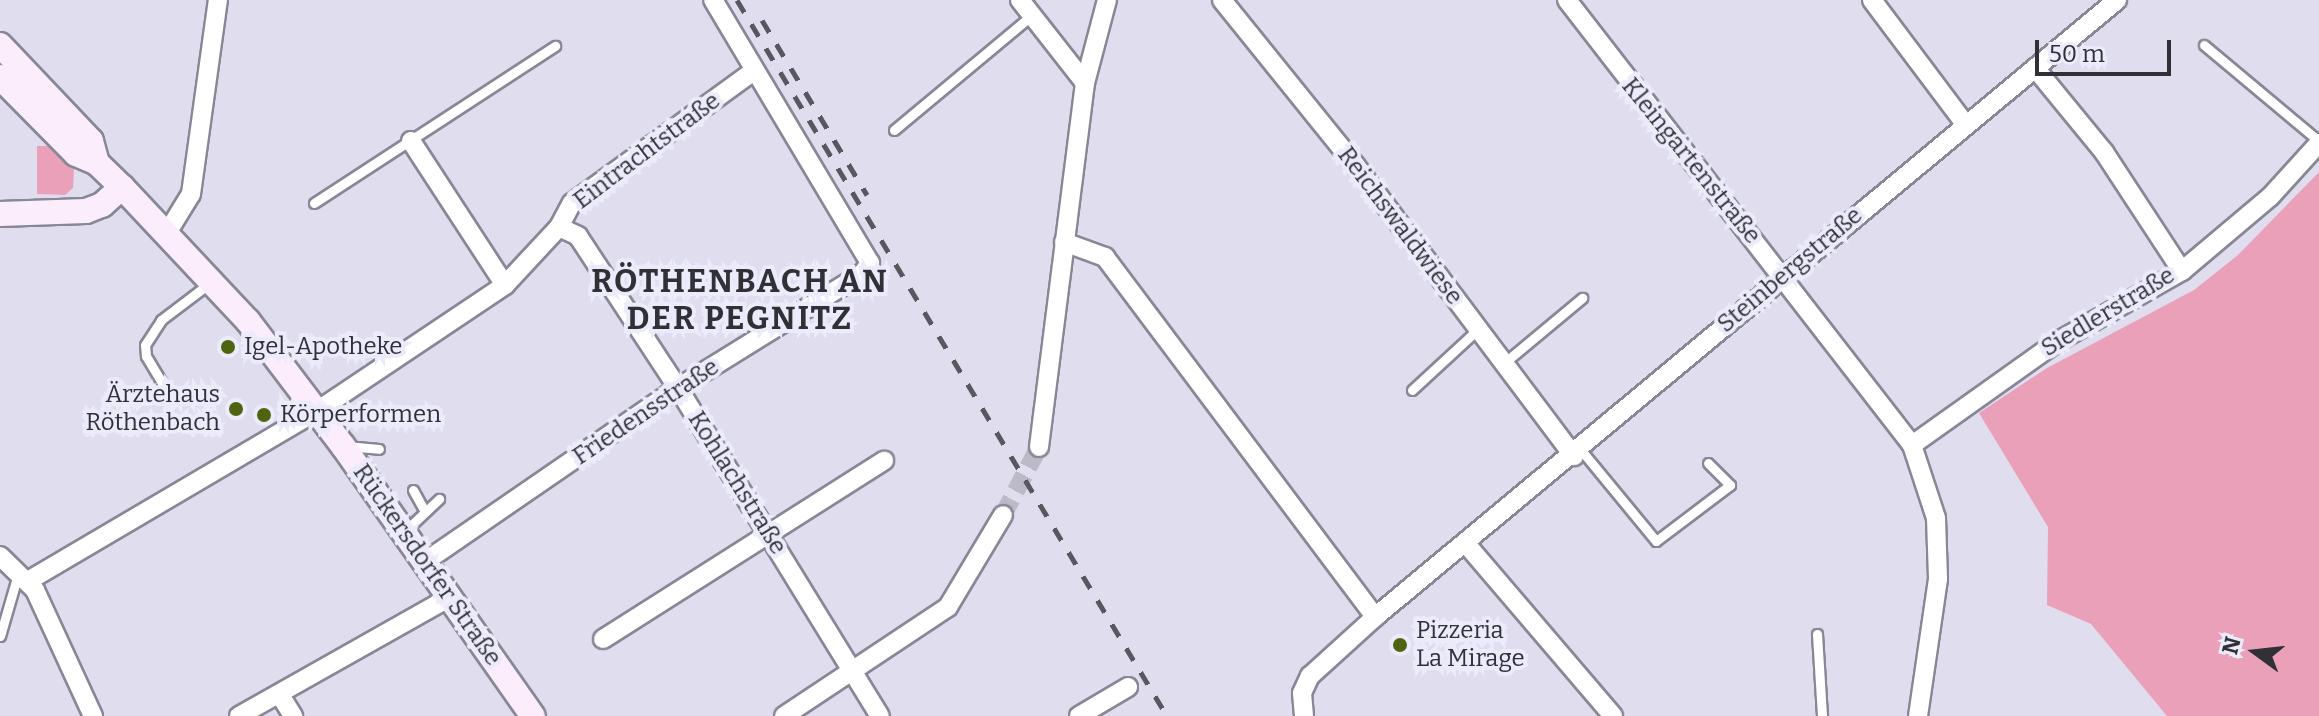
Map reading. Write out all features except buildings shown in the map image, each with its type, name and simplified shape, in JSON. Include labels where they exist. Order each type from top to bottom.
[{"type":"main road","points":[[0,45],[91,141],[97,163]]},
{"type":"main road","points":[[0,77],[76,154],[97,163]]},
{"type":"main road","name":"Rückersdorfer Straße","points":[[97,163],[213,281],[317,411],[533,716]]},
{"type":"main road","points":[[0,214],[86,211],[102,205],[122,187]]},
{"type":"street","points":[[167,233],[191,194],[218,0]]},
{"type":"street","points":[[713,0],[754,71]]},
{"type":"street","points":[[1020,0],[1085,83]]},
{"type":"street","points":[[1039,447],[1085,83],[1107,0]]},
{"type":"street","name":"Reichswaldwiese","points":[[1222,0],[1577,453]]},
{"type":"street","name":"Kleingartenstraße","points":[[1567,0],[1912,445],[1936,518],[1938,579],[1918,716]]},
{"type":"street","points":[[1872,0],[1965,124]]},
{"type":"street","name":"Steinbergstraße","points":[[1304,716],[1302,693],[1310,676],[1375,617],[1467,545],[1781,275],[2117,0]]},
{"type":"street","name":"Siedlerstraße","points":[[1912,445],[2057,342],[2182,271],[2104,152],[2035,68]]},
{"type":"street","name":"Eintrachtstraße","points":[[24,576],[317,411],[505,285],[559,227],[572,203],[754,71]]},
{"type":"street","name":"Friedensstraße","points":[[423,563],[678,388],[862,274],[870,263],[754,71]]},
{"type":"street","points":[[411,141],[505,285]]},
{"type":"street","points":[[2182,271],[2270,197],[2319,142]]},
{"type":"street","name":"Kohlachstraße","points":[[559,227],[578,236],[678,388],[880,716]]},
{"type":"street","points":[[1064,242],[1105,257],[1375,617]]},
{"type":"street","points":[[603,639],[766,532],[884,461]]},
{"type":"street","points":[[784,716],[948,607],[1003,515]]},
{"type":"street","points":[[1467,545],[1613,716]]},
{"type":"street","points":[[0,556],[24,576],[93,716]]},
{"type":"street","points":[[239,716],[448,598]]},
{"type":"street","points":[[1079,716],[1128,687]]},
{"type":"street","points":[[280,695],[293,716]]},
{"type":"lane","points":[[894,130],[1032,15]]},
{"type":"lane","points":[[2204,45],[2319,142]]},
{"type":"lane","points":[[314,203],[555,46]]},
{"type":"lane","points":[[167,391],[146,356],[151,331],[213,281]]},
{"type":"lane","points":[[1504,363],[1582,298]]},
{"type":"lane","points":[[1412,390],[1478,329]]},
{"type":"lane","points":[[343,446],[379,449]]},
{"type":"lane","points":[[1577,453],[1656,541],[1730,485],[1708,463]]},
{"type":"lane","points":[[403,534],[430,502],[413,490]]},
{"type":"lane","points":[[0,636],[24,576]]},
{"type":"lane","points":[[1817,634],[1822,716]]},
{"type":"shaded area","points":[[37,146],[49,146],[74,168],[73,188],[65,195],[37,194]]},
{"type":"shaded area","points":[[2319,172],[2319,716],[2167,716],[2091,624],[2047,605],[2048,527],[1979,413],[2047,368],[2194,290],[2238,255]]},
{"type":"tunnel","points":[[1003,515],[1039,447]]},
{"type":"railway","points":[[737,0],[1167,716]]},
{"type":"railway","points":[[762,20],[867,195]]},
{"type":"place","name":"Igel-Apotheke","points":[[228,347]]},
{"type":"place","name":"Ärztehaus Röthenbach","points":[[236,409]]},
{"type":"place","name":"Körperformen","points":[[264,415]]},
{"type":"place","name":"Pizzeria La Mirage","points":[[1400,645]]},
{"type":"district","name":"RÖTHENBACH AN DER PEGNITZ","points":[[740,300]]}]
